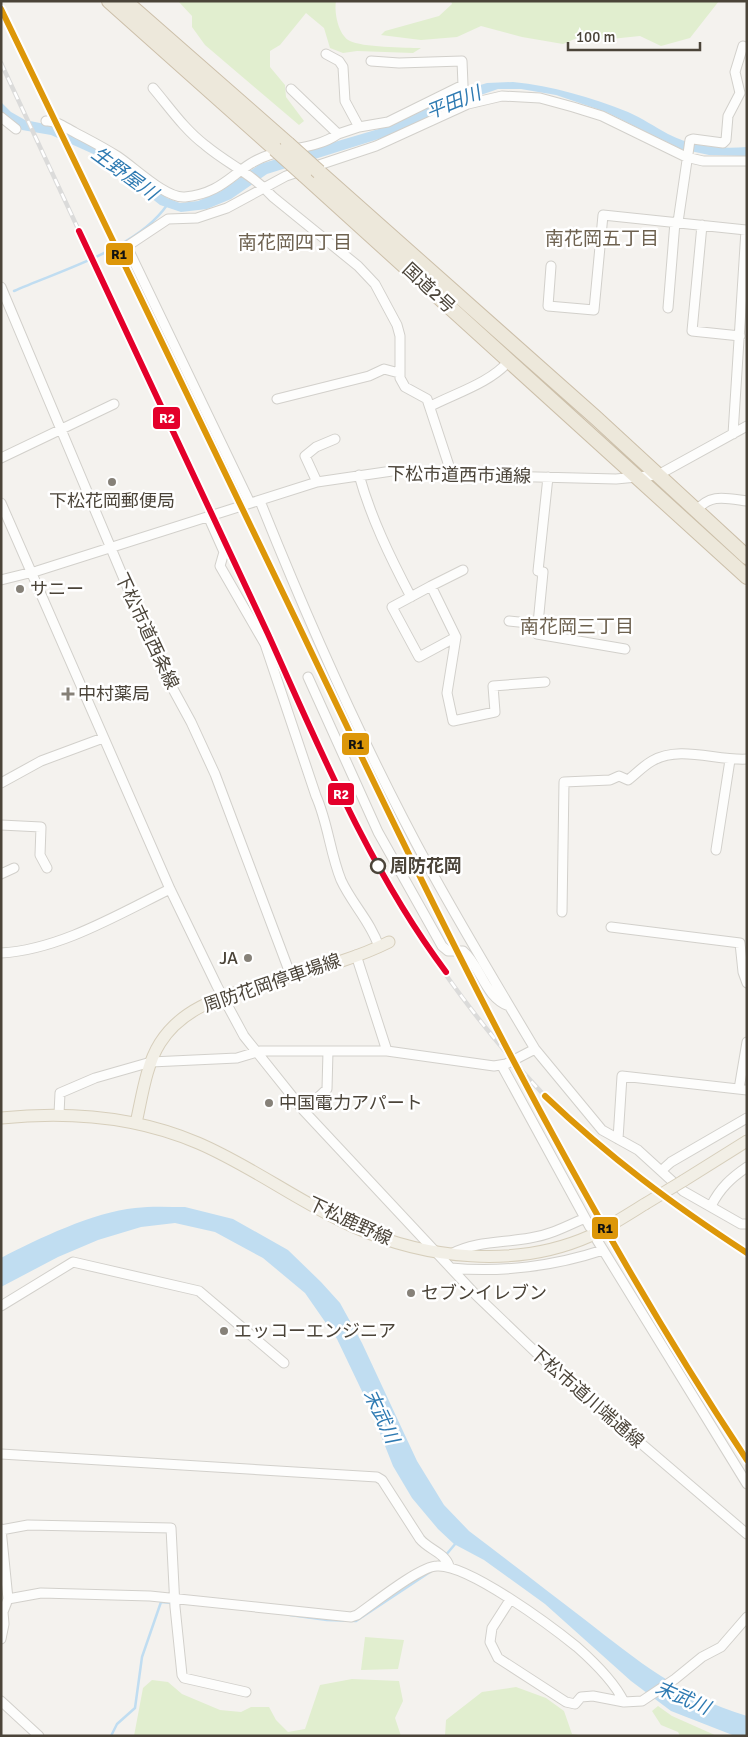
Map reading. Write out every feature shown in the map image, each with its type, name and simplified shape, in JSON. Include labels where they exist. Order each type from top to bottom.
[{"type":"highway","name":"国道2号","points":[[109,1],[282,147],[319,172],[596,417],[695,512],[747,558]]},
{"type":"highway","name":"国道2号","points":[[125,1],[282,147],[304,175],[747,577]]},
{"type":"main road","name":"周防花岡停車場線","points":[[136,1123],[151,1062],[159,1045],[181,1018],[222,997],[384,945]]},
{"type":"main road","name":"下松鹿野線","points":[[1,1118],[59,1114],[136,1123],[196,1142],[229,1157],[254,1173],[353,1226],[409,1248],[451,1254],[502,1255],[537,1251],[571,1243],[616,1222],[747,1141]]},
{"type":"street","points":[[668,308],[677,222],[690,140],[723,143],[726,140],[728,116],[740,94],[735,72],[743,46]]},
{"type":"street","points":[[326,54],[339,61],[343,67],[345,101],[359,127]]},
{"type":"street","points":[[371,61],[399,63],[462,61],[463,85],[461,89],[468,103]]},
{"type":"street","points":[[152,88],[175,114],[181,125],[220,156],[244,170],[358,266],[375,284],[397,325],[400,336],[399,373],[405,387],[423,396],[431,406],[452,475]]},
{"type":"street","points":[[291,89],[338,134]]},
{"type":"street","points":[[46,121],[59,124],[98,144],[173,195],[182,197],[205,194],[217,189],[268,155],[317,143],[359,127],[388,122],[461,89]]},
{"type":"street","points":[[250,503],[129,251],[129,245],[168,219],[197,218],[227,208],[262,185],[376,146],[468,103],[502,96],[540,98],[602,116],[703,161],[747,161]]},
{"type":"street","points":[[1,117],[16,129]]},
{"type":"street","points":[[551,266],[548,306],[594,310],[603,214],[746,230],[733,434]]},
{"type":"street","points":[[702,225],[692,331],[740,336]]},
{"type":"street","name":"下松市道西条線","points":[[1,287],[160,667],[191,722],[215,774],[291,976]]},
{"type":"street","points":[[431,406],[482,380],[502,368],[509,361]]},
{"type":"street","points":[[277,399],[370,376],[384,369],[399,373]]},
{"type":"street","points":[[1,458],[60,428],[114,404]]},
{"type":"street","name":"下松市道西市通線","points":[[1,580],[37,571],[317,482],[399,470],[452,475],[616,480],[637,478],[658,475],[747,426]]},
{"type":"street","points":[[317,482],[305,456],[316,447],[335,440]]},
{"type":"street","points":[[359,475],[378,532],[411,597]]},
{"type":"street","points":[[548,477],[538,571],[543,572],[537,634],[625,650]]},
{"type":"street","points":[[695,512],[709,499],[719,497],[747,501]]},
{"type":"street","points":[[260,500],[304,612],[337,683],[430,868],[535,1049],[602,1130],[638,1150],[683,1191],[740,1224],[747,1224]]},
{"type":"street","name":"下松市道川端通線","points":[[1,503],[170,889],[236,1026],[304,1111],[451,1268],[547,1363],[747,1534]]},
{"type":"street","points":[[208,516],[224,552],[220,566],[265,644],[323,813],[341,879],[349,898],[384,945]]},
{"type":"street","points":[[456,636],[419,657],[392,607],[463,570]]},
{"type":"street","points":[[431,586],[456,636],[447,693],[453,721],[495,712],[494,686],[545,682]]},
{"type":"street","points":[[509,621],[538,624]]},
{"type":"street","points":[[308,677],[378,832],[442,946],[448,951],[463,951],[470,957],[499,1003],[509,1006]]},
{"type":"street","points":[[1,783],[42,761],[103,738]]},
{"type":"street","points":[[562,912],[564,782],[610,780],[620,776],[628,780],[650,762],[678,753],[730,760],[747,759]]},
{"type":"street","points":[[716,850],[730,760]]},
{"type":"street","points":[[1,824],[41,827],[40,855],[47,868]]},
{"type":"street","points":[[1,874],[14,868]]},
{"type":"street","points":[[1,953],[32,949],[64,939],[170,889]]},
{"type":"street","points":[[611,927],[740,943],[742,972],[747,983]]},
{"type":"street","points":[[356,955],[387,1051]]},
{"type":"street","points":[[618,1139],[622,1076],[743,1090],[747,1042]]},
{"type":"street","points":[[59,1114],[60,1092],[95,1078],[151,1062],[236,1058],[255,1052],[387,1051],[502,1066],[529,1054],[535,1049]]},
{"type":"street","points":[[304,1111],[327,1089],[328,1051]]},
{"type":"street","points":[[502,1066],[590,1227]]},
{"type":"street","points":[[662,1171],[671,1162],[747,1118]]},
{"type":"street","points":[[711,1206],[718,1192],[730,1178],[747,1167]]},
{"type":"street","points":[[451,1254],[465,1247],[480,1243],[515,1240],[556,1232],[584,1218]]},
{"type":"street","points":[[597,1240],[747,1484]]},
{"type":"street","points":[[451,1268],[517,1268],[546,1264],[603,1250]]},
{"type":"street","points":[[1,1306],[74,1262],[199,1291],[284,1363]]},
{"type":"street","points":[[1,1454],[377,1477],[382,1480],[426,1546],[446,1561],[496,1590],[577,1647],[610,1680],[624,1702]]},
{"type":"street","points":[[1,1639],[4,1624],[2,1612],[8,1599],[1,1530],[28,1525],[171,1528],[175,1602],[182,1675],[184,1678],[246,1692]]},
{"type":"street","points":[[8,1599],[41,1593],[351,1617],[357,1615],[418,1574],[446,1561]]},
{"type":"street","points":[[510,1600],[492,1628],[490,1642],[498,1658],[566,1702],[576,1704],[581,1697],[593,1696],[624,1702],[642,1701],[675,1679],[702,1657],[721,1647],[747,1618]]},
{"type":"street","points":[[1,1701],[39,1736]]},
{"type":"green space","points":[[178,1],[336,1],[340,29],[342,34],[350,41],[373,46],[421,48],[413,53],[357,51],[343,53],[330,48],[324,28],[306,13],[280,45],[270,51],[270,67],[285,85],[286,97],[304,121],[299,125],[205,45],[192,27],[192,16]]},
{"type":"green space","points":[[451,1],[719,1],[690,38],[661,46],[640,36],[611,39],[577,38],[563,44],[522,37],[481,26],[457,37],[421,40],[381,35],[385,31],[439,16],[452,4]]},
{"type":"green space","points":[[365,1637],[404,1640],[398,1669],[361,1670]]},
{"type":"green space","points":[[352,1679],[399,1681],[403,1701],[395,1718],[401,1736],[134,1736],[143,1688],[152,1680],[168,1682],[182,1694],[220,1710],[241,1712],[251,1707],[269,1707],[276,1720],[288,1732],[305,1729],[320,1685]]},
{"type":"green space","points":[[516,1687],[546,1698],[564,1711],[572,1734],[585,1736],[445,1736],[446,1720],[482,1692]]},
{"type":"green space","points":[[658,1706],[672,1716],[717,1736],[680,1736],[678,1732],[661,1725],[652,1711]]},
{"type":"water","points":[[513,82],[557,89],[600,102],[633,114],[668,134],[687,142],[727,148],[747,147],[747,156],[709,155],[681,149],[606,112],[556,95],[521,89],[498,89],[475,97],[401,132],[267,174],[231,199],[207,209],[181,212],[160,205],[100,157],[51,135],[22,130],[1,111],[1,102],[11,112],[25,120],[55,126],[82,140],[167,198],[180,203],[198,201],[221,191],[260,164],[382,128],[467,89],[487,83]]},
{"type":"water","name":"末武川","points":[[147,1207],[185,1207],[233,1219],[288,1250],[340,1303],[362,1343],[417,1461],[444,1505],[469,1531],[661,1676],[701,1698],[747,1716],[747,1736],[735,1736],[671,1711],[631,1681],[545,1604],[484,1560],[454,1544],[438,1529],[412,1498],[393,1466],[370,1408],[337,1339],[305,1293],[263,1258],[215,1232],[175,1223],[141,1227],[98,1240],[58,1257],[1,1287],[1,1258],[48,1235],[84,1221],[119,1211]]},
{"type":"waterway","points":[[14,291],[97,257],[118,246],[154,220],[167,205]]},
{"type":"waterway","points":[[445,1556],[456,1543]]},
{"type":"waterway","points":[[290,1615],[327,1620],[356,1621],[433,1570]]},
{"type":"waterway","points":[[111,1736],[117,1724],[135,1708],[142,1657],[161,1602],[173,1603]]},
{"type":"railway","points":[[1,63],[327,764],[358,828],[395,897],[433,957],[475,1014],[544,1095],[590,1140],[615,1160],[693,1217],[747,1253]]},
{"type":"transit line","name":"R1","points":[[1,9],[400,836],[507,1049],[622,1258],[683,1360],[747,1460]]},
{"type":"transit line","name":"R2","points":[[79,231],[348,808],[393,893],[446,972]]},
{"type":"transit line","name":"R1","points":[[545,1096],[593,1140],[642,1179],[693,1217],[747,1253]]},
{"type":"place","name":"下松花岡郵便局","points":[[112,482]]},
{"type":"place","name":"サニー","points":[[20,589]]},
{"type":"place","name":"中村薬局","points":[[68,694]]},
{"type":"place","name":"周防花岡","points":[[378,866]]},
{"type":"place","name":"JA","points":[[248,958]]},
{"type":"place","name":"中国電力アパート","points":[[269,1103]]},
{"type":"place","name":"セブンイレブン","points":[[411,1293]]},
{"type":"place","name":"エッコーエンジニア","points":[[224,1331]]},
{"type":"district","name":"南花岡五丁目","points":[[602,238]]},
{"type":"district","name":"南花岡四丁目","points":[[295,242]]},
{"type":"district","name":"南花岡三丁目","points":[[577,626]]},
{"type":"water label","name":"平田川","points":[[453,102]]},
{"type":"water label","name":"生野屋川","points":[[125,173]]}]
